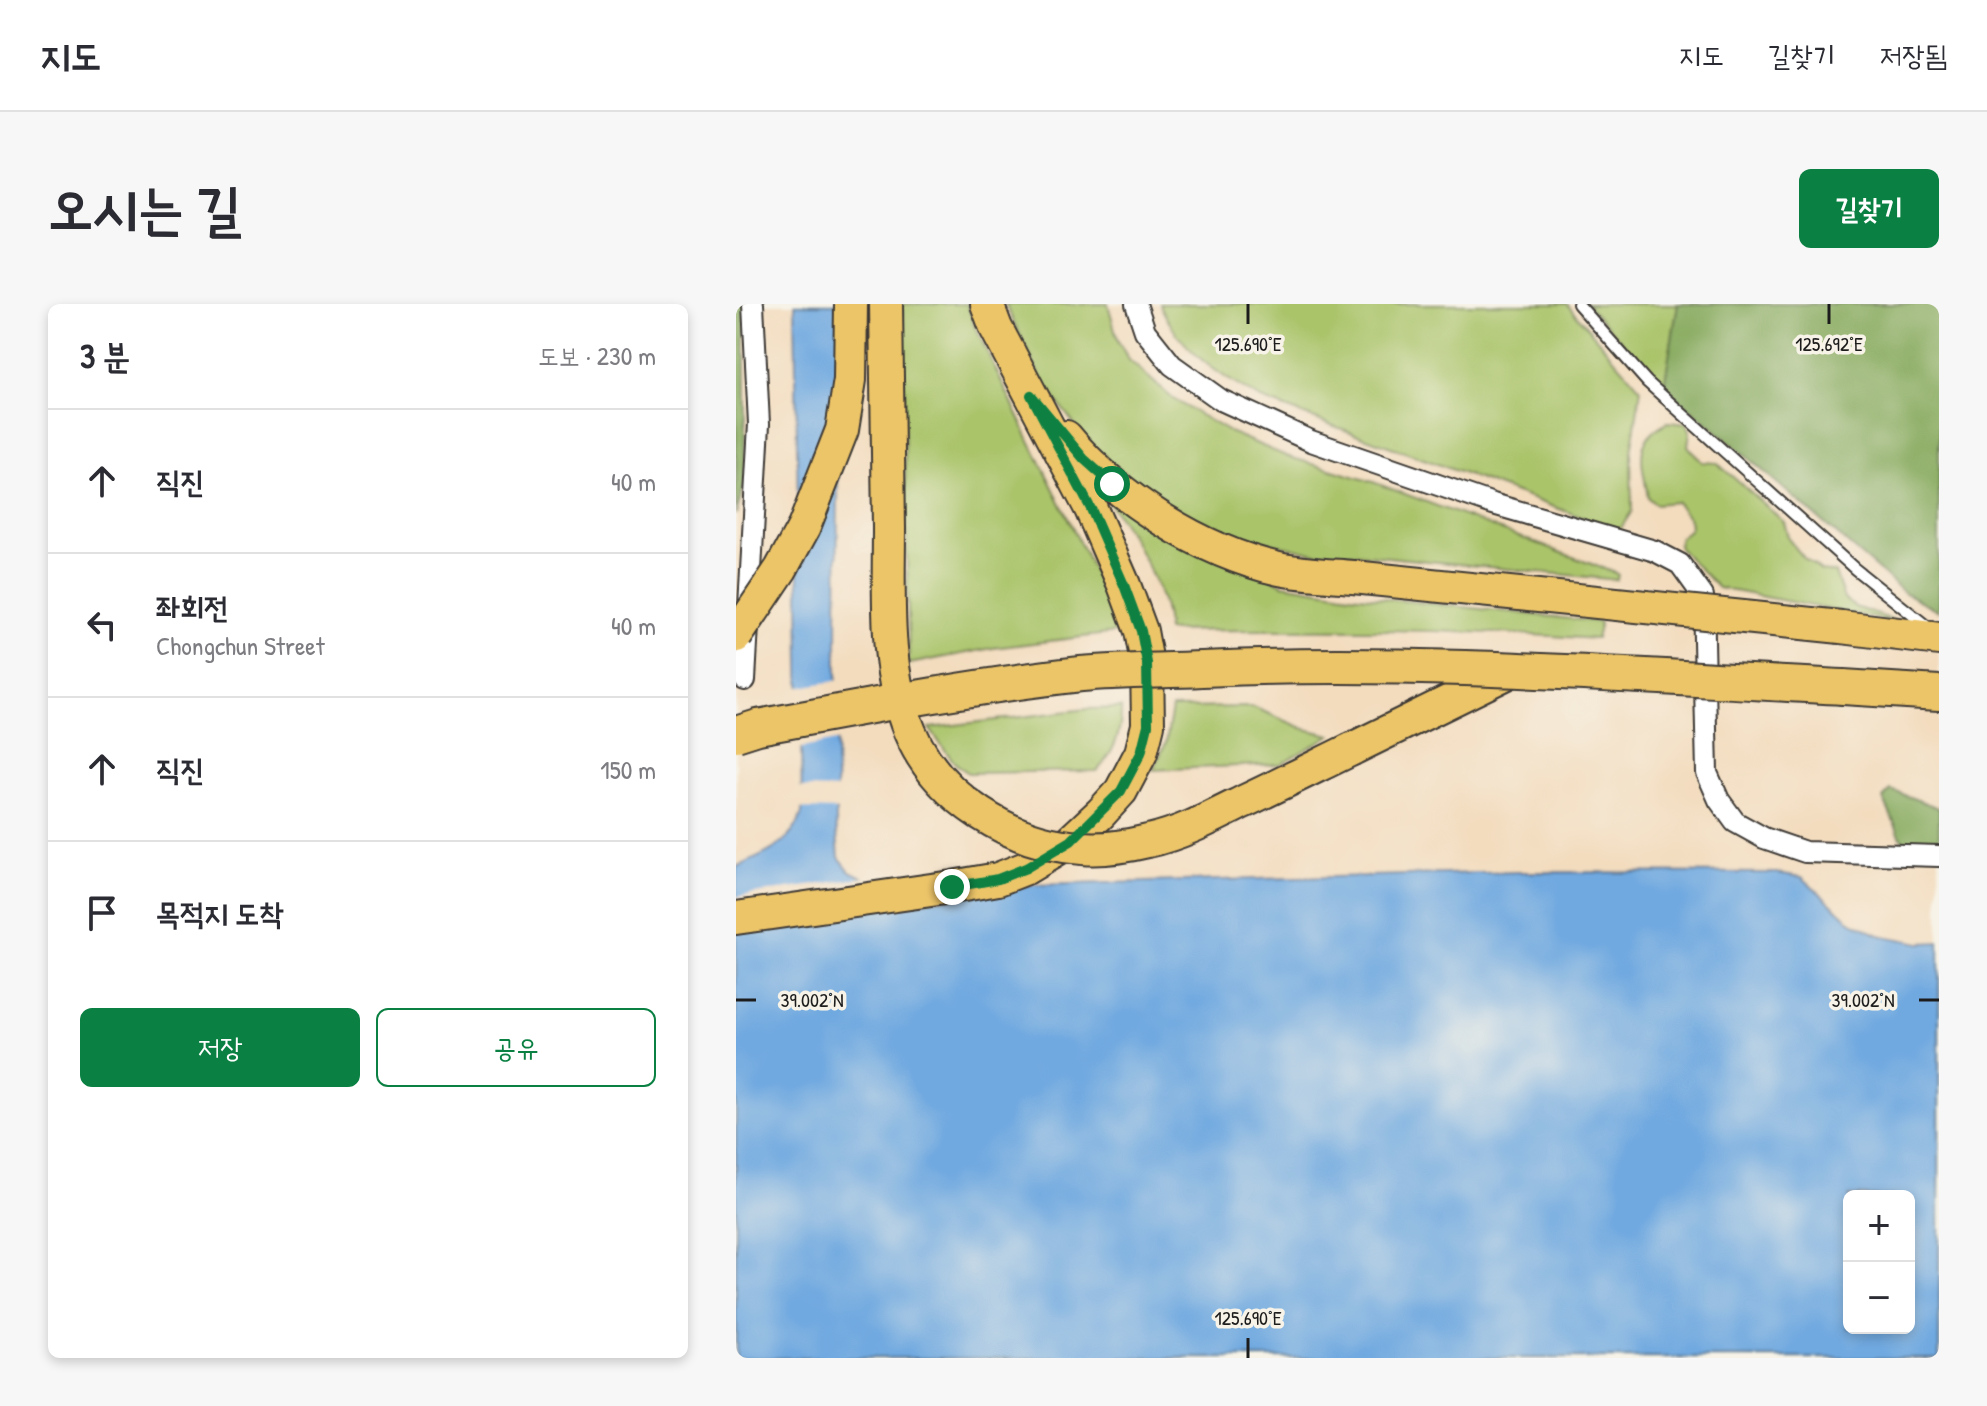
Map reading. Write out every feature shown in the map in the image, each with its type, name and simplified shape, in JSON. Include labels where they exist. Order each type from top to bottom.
[{"type":"highway","points":[[736,734],[758,727],[980,688],[1084,674],[1346,665],[1513,670],[1939,693]]},
{"type":"main road","points":[[736,636],[781,569],[804,527],[842,430],[850,380],[851,304]]},
{"type":"main road","points":[[886,304],[889,577],[898,697],[910,733],[930,767],[951,792],[1005,828],[1033,840],[1082,848],[1150,841],[1199,824],[1513,670]]},
{"type":"main road","points":[[736,918],[998,879],[1026,868],[1071,841],[1121,791],[1141,753],[1148,725],[1147,663],[1141,631],[1091,509],[987,304]]},
{"type":"main road","points":[[1031,395],[1084,459],[1112,484],[1179,529],[1230,553],[1279,569],[1939,638]]},
{"type":"street","points":[[745,680],[759,424],[753,304]]},
{"type":"street","points":[[1136,304],[1145,331],[1172,365],[1221,400],[1311,441],[1493,504],[1655,551],[1680,564],[1703,596],[1707,773],[1719,800],[1735,822],[1764,838],[1805,852],[1939,856]]},
{"type":"lane","points":[[1578,304],[1647,382],[1855,569],[1939,638]]},
{"type":"green space","points":[[736,304],[745,304],[745,484],[736,514]]},
{"type":"green space","points":[[902,304],[967,304],[974,325],[1094,572],[1111,611],[1116,633],[993,648],[909,664]]},
{"type":"green space","points":[[1005,304],[1108,304],[1118,341],[1129,360],[1173,399],[1229,432],[1286,456],[1373,482],[1618,574],[1617,580],[1348,553],[1324,555],[1214,529],[1150,495],[1093,449],[1043,383]]},
{"type":"green space","points":[[1160,304],[1567,304],[1641,389],[1631,452],[1632,511],[1619,531],[1261,399],[1230,381],[1189,348]]},
{"type":"green space","points":[[1586,304],[1678,304],[1664,386]]},
{"type":"green space","points":[[1678,304],[1939,304],[1939,611],[1905,593],[1664,386]]},
{"type":"green space","points":[[1668,422],[1687,424],[1690,431],[1688,446],[1702,462],[1717,463],[1784,522],[1789,540],[1804,558],[1821,571],[1835,573],[1844,599],[1855,607],[1905,624],[1718,588],[1678,547],[1680,537],[1690,529],[1689,518],[1676,502],[1655,504],[1648,498],[1642,464],[1644,445],[1656,429]]},
{"type":"green space","points":[[1099,490],[1283,584],[1351,595],[1600,622],[1596,639],[1435,631],[1167,631],[1160,595],[1143,557]]},
{"type":"green space","points":[[1253,707],[1305,729],[1331,735],[1280,764],[1153,770],[1166,743],[1172,708]]},
{"type":"green space","points":[[1121,708],[1115,742],[1097,771],[968,773],[954,762],[929,728],[1087,709]]},
{"type":"green space","points":[[1891,790],[1939,808],[1939,854],[1904,844],[1883,798]]},
{"type":"water","points":[[795,304],[839,304],[836,821],[839,857],[850,871],[915,903],[1031,885],[1519,872],[1777,873],[1802,877],[1852,922],[1879,935],[1920,943],[1939,942],[1939,1358],[736,1358],[736,867],[785,841],[802,813]]},
{"type":"pier","points":[[840,680],[840,740],[797,749],[796,688]]},
{"type":"pier","points":[[798,788],[840,789],[839,810],[798,809]]},
{"type":"pier","points":[[867,877],[913,898],[736,925],[736,897]]},
{"type":"route","points":[[952,887],[998,879],[1026,868],[1071,841],[1121,791],[1141,753],[1148,725],[1147,663],[1141,631],[1091,509],[1031,395],[1084,459],[1112,484]]}]
